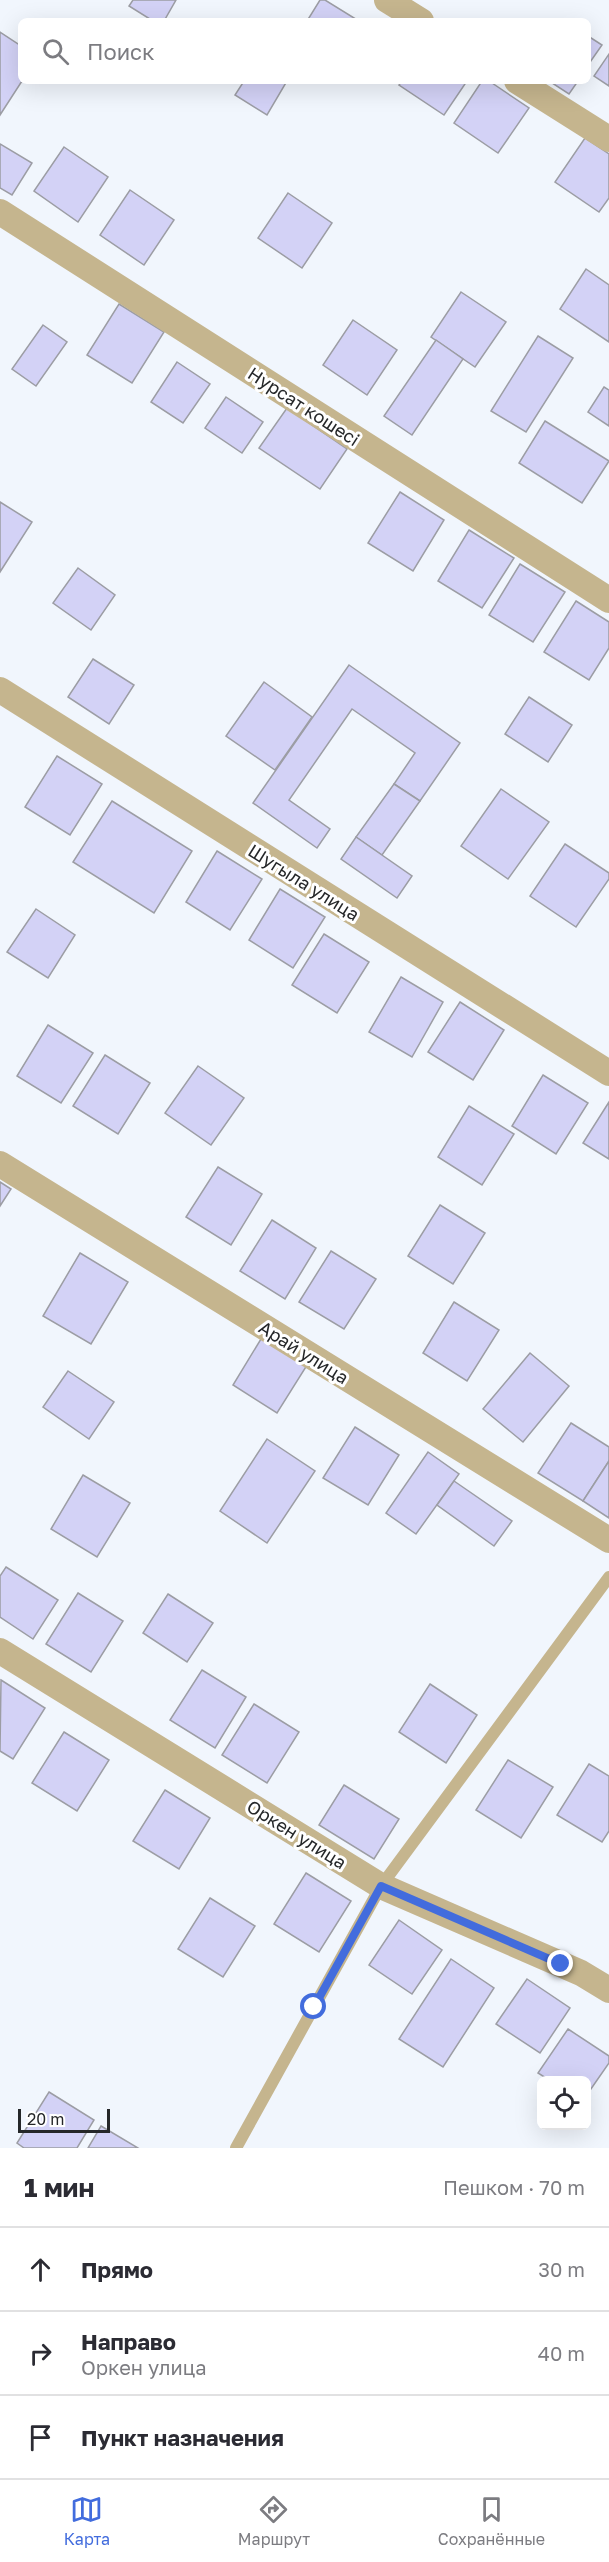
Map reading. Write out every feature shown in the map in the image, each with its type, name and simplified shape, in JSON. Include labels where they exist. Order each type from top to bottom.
[{"type":"street","points":[[387,0],[416,18]]},
{"type":"street","points":[[522,84],[609,139]]},
{"type":"street","name":"Нурсат кошесi","points":[[0,212],[609,600]]},
{"type":"street","name":"Шугыла улица","points":[[0,690],[609,1073]]},
{"type":"street","name":"Арай улица","points":[[0,1164],[609,1540]]},
{"type":"street","name":"Оркен улица","points":[[0,1651],[381,1886],[581,1973],[609,1990]]},
{"type":"lane","points":[[236,2148],[381,1886],[609,1577]]},
{"type":"building","points":[[133,0],[176,0],[166,18],[148,18],[129,6]]},
{"type":"building","points":[[320,0],[325,0],[354,18],[309,18]]},
{"type":"building","points":[[0,32],[18,44],[18,84],[20,84],[0,115]]},
{"type":"building","points":[[591,38],[602,45],[591,61]]},
{"type":"building","points":[[609,54],[609,86],[594,76]]},
{"type":"building","points":[[242,84],[285,84],[267,115],[235,95]]},
{"type":"building","points":[[400,84],[465,84],[444,115]]},
{"type":"building","points":[[480,84],[493,84],[529,108],[498,153],[454,123]]},
{"type":"building","points":[[554,84],[576,84],[569,94]]},
{"type":"building","points":[[585,138],[609,154],[609,198],[599,212],[555,182]]},
{"type":"building","points":[[0,144],[32,163],[12,195],[0,188]]},
{"type":"building","points":[[64,147],[108,177],[78,222],[34,191]]},
{"type":"building","points":[[130,190],[174,220],[144,265],[100,235]]},
{"type":"building","points":[[288,193],[332,223],[302,268],[258,238]]},
{"type":"building","points":[[586,269],[609,285],[609,342],[560,309]]},
{"type":"building","points":[[461,292],[506,322],[475,367],[431,337]]},
{"type":"building","points":[[119,304],[164,332],[132,383],[87,355]]},
{"type":"building","points":[[353,320],[397,350],[367,395],[323,365]]},
{"type":"building","points":[[43,325],[67,342],[36,386],[12,369]]},
{"type":"building","points":[[538,336],[573,358],[526,432],[491,411]]},
{"type":"building","points":[[436,340],[463,359],[412,435],[384,416]]},
{"type":"building","points":[[177,362],[210,384],[183,423],[151,402]]},
{"type":"building","points":[[604,387],[609,390],[609,426],[588,412]]},
{"type":"building","points":[[226,397],[263,422],[242,453],[205,428]]},
{"type":"building","points":[[287,408],[347,449],[320,489],[259,448]]},
{"type":"building","points":[[545,421],[609,461],[582,503],[519,463]]},
{"type":"building","points":[[400,492],[444,520],[413,571],[368,543]]},
{"type":"building","points":[[0,502],[32,522],[0,572]]},
{"type":"building","points":[[469,530],[514,558],[482,608],[438,581]]},
{"type":"building","points":[[520,564],[565,592],[533,642],[489,615]]},
{"type":"building","points":[[78,568],[115,595],[91,630],[53,603]]},
{"type":"building","points":[[576,601],[609,622],[609,648],[589,680],[544,652]]},
{"type":"building","points":[[93,659],[134,685],[109,724],[68,697]]},
{"type":"building","points":[[349,665],[460,743],[420,801],[394,784],[415,753],[352,709],[289,800],[330,829],[317,848],[253,803]]},
{"type":"building","points":[[264,682],[312,717],[275,770],[226,736]]},
{"type":"building","points":[[529,697],[572,725],[548,762],[505,734]]},
{"type":"building","points":[[57,756],[102,784],[70,835],[25,807]]},
{"type":"building","points":[[394,784],[420,801],[382,855],[356,837]]},
{"type":"building","points":[[501,789],[549,822],[508,879],[461,846]]},
{"type":"building","points":[[112,801],[192,851],[154,913],[73,862]]},
{"type":"building","points":[[356,837],[412,876],[397,898],[341,859]]},
{"type":"building","points":[[565,844],[609,873],[609,879],[576,927],[530,896]]},
{"type":"building","points":[[217,851],[262,879],[230,930],[186,902]]},
{"type":"building","points":[[280,889],[325,917],[293,968],[249,940]]},
{"type":"building","points":[[36,909],[75,935],[48,978],[7,952]]},
{"type":"building","points":[[324,934],[369,962],[337,1013],[292,985]]},
{"type":"building","points":[[401,977],[443,1002],[412,1057],[369,1032]]},
{"type":"building","points":[[460,1002],[504,1030],[473,1080],[428,1052]]},
{"type":"building","points":[[48,1025],[93,1053],[61,1103],[17,1076]]},
{"type":"building","points":[[105,1055],[150,1083],[118,1134],[73,1106]]},
{"type":"building","points":[[198,1066],[244,1098],[211,1145],[165,1113]]},
{"type":"building","points":[[543,1075],[588,1103],[556,1154],[512,1126]]},
{"type":"building","points":[[609,1102],[609,1159],[583,1143]]},
{"type":"building","points":[[469,1106],[514,1134],[482,1185],[438,1157]]},
{"type":"building","points":[[218,1167],[262,1194],[231,1245],[186,1217]]},
{"type":"building","points":[[0,1182],[11,1189],[0,1206]]},
{"type":"building","points":[[440,1205],[485,1233],[453,1284],[408,1256]]},
{"type":"building","points":[[272,1220],[316,1248],[285,1299],[240,1271]]},
{"type":"building","points":[[331,1251],[376,1279],[344,1329],[299,1302]]},
{"type":"building","points":[[80,1253],[128,1282],[91,1344],[43,1316]]},
{"type":"building","points":[[454,1302],[499,1330],[467,1381],[423,1353]]},
{"type":"building","points":[[264,1334],[309,1362],[277,1413],[233,1385]]},
{"type":"building","points":[[530,1353],[569,1386],[523,1442],[483,1409]]},
{"type":"building","points":[[68,1371],[114,1402],[89,1439],[43,1407]]},
{"type":"building","points":[[571,1423],[609,1447],[609,1461],[583,1501],[538,1473]]},
{"type":"building","points":[[355,1427],[399,1455],[368,1505],[323,1478]]},
{"type":"building","points":[[267,1439],[315,1471],[267,1543],[220,1511]]},
{"type":"building","points":[[428,1452],[459,1474],[416,1534],[386,1513]]},
{"type":"building","points":[[609,1461],[609,1518],[583,1501]]},
{"type":"building","points":[[83,1475],[130,1503],[97,1557],[51,1529]]},
{"type":"building","points":[[454,1481],[512,1521],[494,1546],[437,1505]]},
{"type":"building","points":[[6,1567],[58,1600],[33,1639],[0,1617],[0,1576]]},
{"type":"building","points":[[78,1593],[123,1621],[91,1672],[46,1644]]},
{"type":"building","points":[[168,1594],[213,1623],[187,1662],[143,1633]]},
{"type":"building","points":[[202,1670],[246,1697],[215,1748],[170,1720]]},
{"type":"building","points":[[1,1680],[45,1708],[13,1759],[0,1751]]},
{"type":"building","points":[[430,1684],[477,1715],[446,1763],[399,1732]]},
{"type":"building","points":[[254,1704],[299,1732],[267,1783],[222,1755]]},
{"type":"building","points":[[64,1732],[109,1760],[77,1811],[32,1783]]},
{"type":"building","points":[[508,1760],[553,1787],[521,1838],[476,1810]]},
{"type":"building","points":[[589,1764],[609,1776],[609,1831],[602,1842],[557,1815]]},
{"type":"building","points":[[344,1785],[399,1819],[374,1859],[319,1825]]},
{"type":"building","points":[[165,1790],[210,1818],[179,1869],[133,1841]]},
{"type":"building","points":[[306,1873],[351,1901],[319,1952],[274,1924]]},
{"type":"building","points":[[210,1898],[255,1926],[223,1977],[178,1949]]},
{"type":"building","points":[[399,1920],[442,1950],[412,1994],[369,1965]]},
{"type":"building","points":[[451,1959],[494,1988],[443,2067],[399,2039]]},
{"type":"building","points":[[527,1979],[570,2008],[540,2053],[496,2024]]},
{"type":"building","points":[[568,2029],[609,2056],[609,2063],[591,2089],[591,2076],[543,2076],[538,2073]]},
{"type":"building","points":[[49,2092],[94,2120],[77,2148],[24,2148],[17,2143]]},
{"type":"building","points":[[101,2126],[138,2148],[88,2148]]},
{"type":"route","points":[[314,2007],[381,1886],[561,1964]]}]
